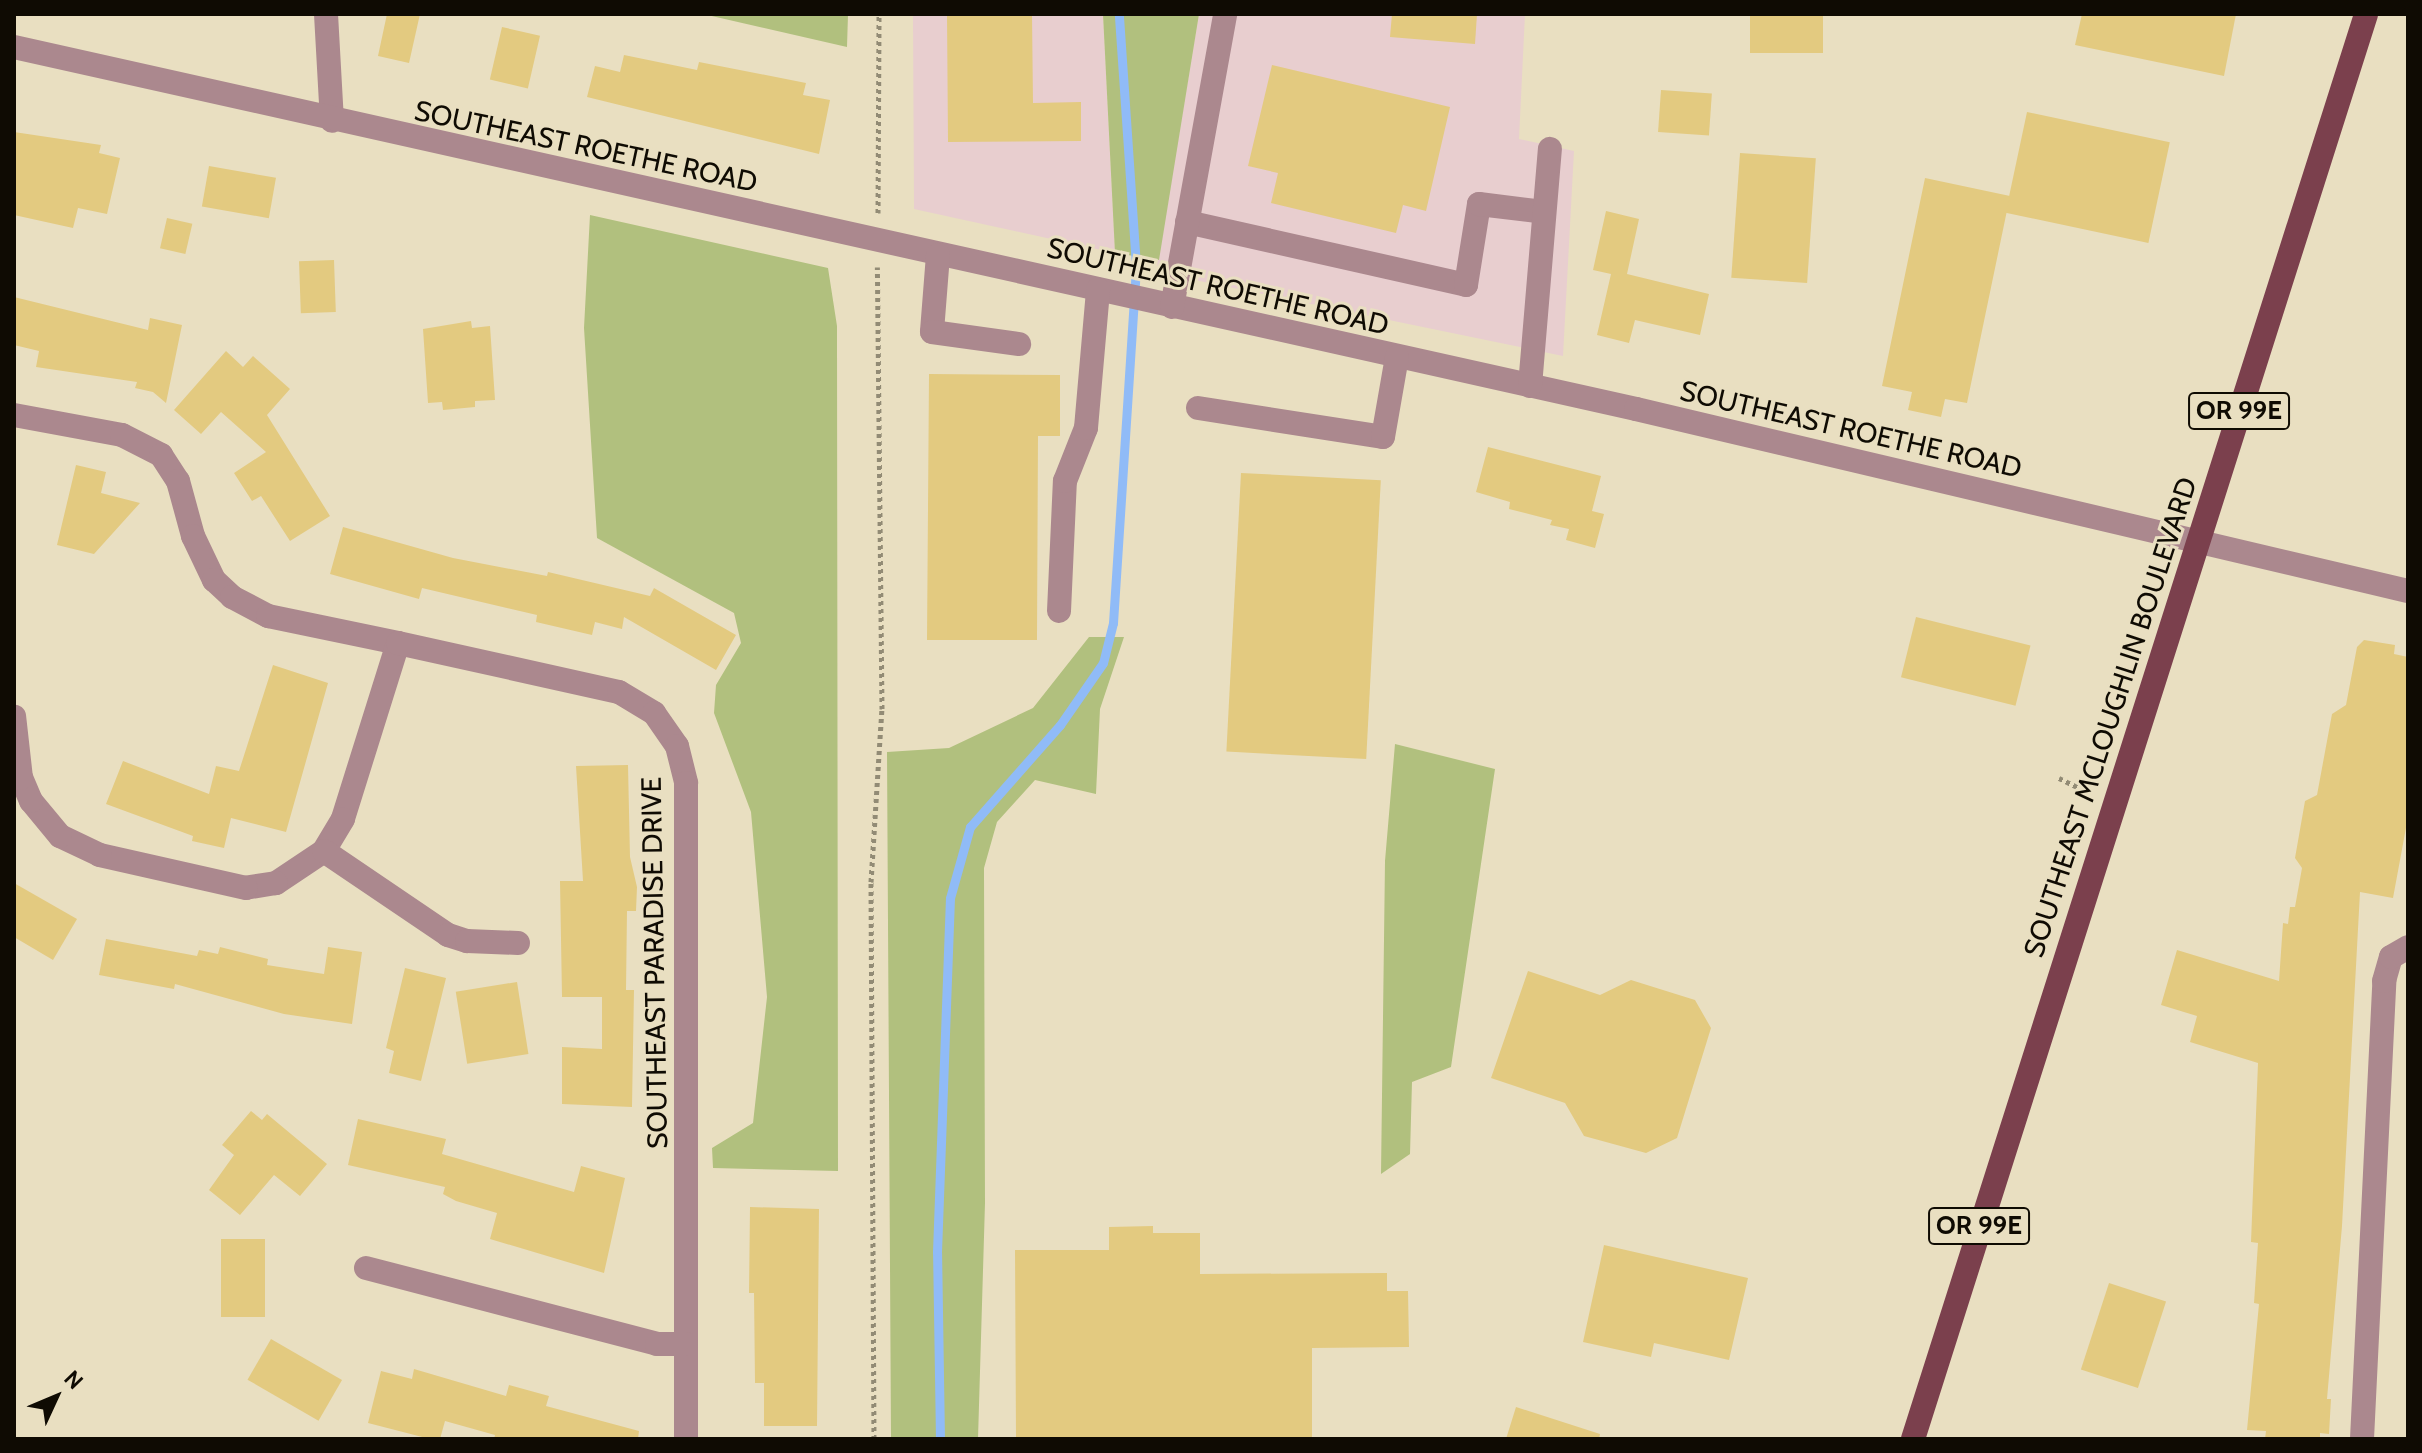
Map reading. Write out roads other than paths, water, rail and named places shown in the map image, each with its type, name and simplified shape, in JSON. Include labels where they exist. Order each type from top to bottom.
[{"type":"main road","name":"SOUTHEAST MCLOUGHLIN BOULEVARD","points":[[1913,1439],[2366,14]]},
{"type":"street","points":[[326,14],[332,121]]},
{"type":"street","points":[[1172,307],[1225,14]]},
{"type":"street","name":"SOUTHEAST ROETHE ROAD","points":[[14,47],[332,121],[1530,386],[2408,591]]},
{"type":"street","points":[[1530,386],[1550,149]]},
{"type":"street","points":[[1187,222],[1466,285],[1479,204],[1544,212]]},
{"type":"street","points":[[938,255],[932,332],[1019,344]]},
{"type":"street","points":[[1059,611],[1065,481],[1086,428],[1098,290]]},
{"type":"street","points":[[1198,408],[1383,437],[1397,357]]},
{"type":"street","name":"SOUTHEAST PARADISE DRIVE","points":[[14,415],[122,435],[161,455],[178,481],[193,536],[209,569],[232,597],[268,616],[619,692],[654,713],[677,746],[686,783],[686,1439]]},
{"type":"street","points":[[14,716],[21,778],[31,801],[60,836],[100,855],[246,888],[276,883],[304,869],[324,851],[343,819],[398,643]]},
{"type":"street","points":[[324,851],[364,883],[448,935],[467,941],[518,943]]},
{"type":"street","points":[[2362,1439],[2384,981],[2391,957],[2408,947]]},
{"type":"street","points":[[366,1268],[657,1344],[686,1344]]},
{"type":"waterway","points":[[940,1439],[937,1252],[950,898],[970,827],[1060,725],[1103,663],[1113,623],[1136,266],[1119,14]]}]
